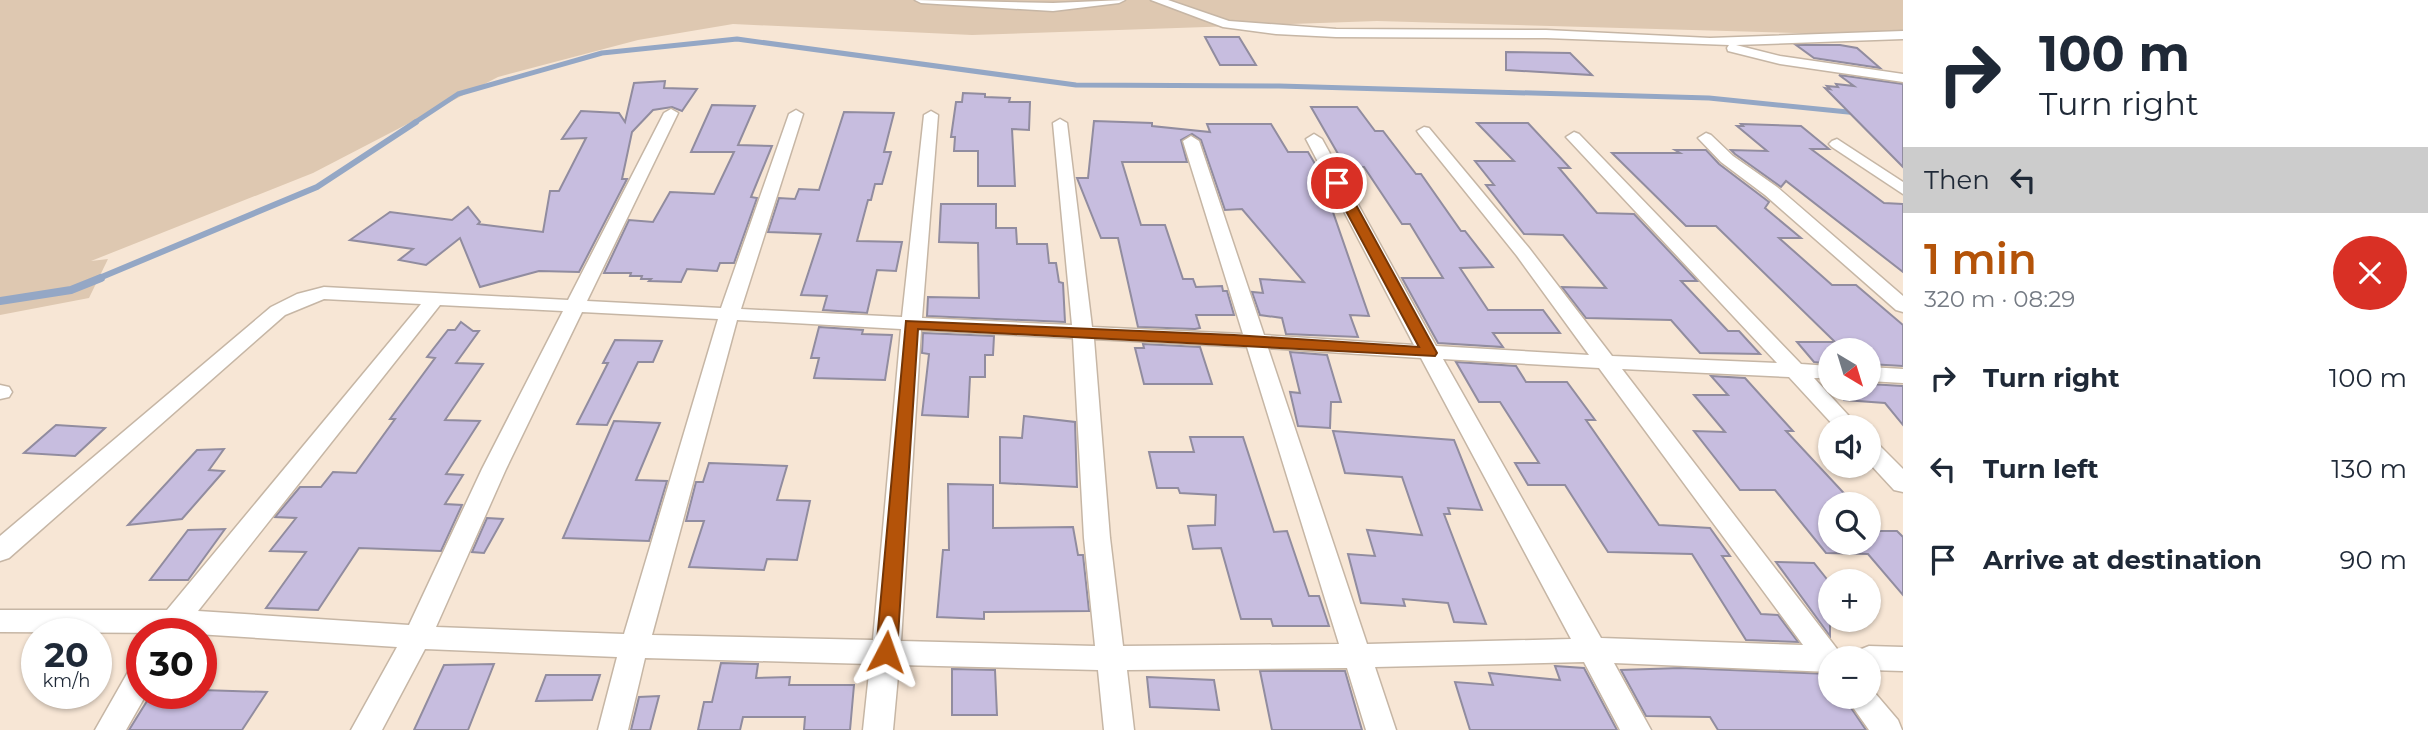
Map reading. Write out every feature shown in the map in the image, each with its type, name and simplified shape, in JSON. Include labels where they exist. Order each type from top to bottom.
[{"type":"street","points":[[921,0],[1053,7],[1119,0]]},
{"type":"street","points":[[1157,0],[1227,24],[1336,33],[1546,34],[1710,42],[1903,35]]},
{"type":"street","points":[[1710,42],[1780,60],[1903,78]]},
{"type":"street","points":[[366,730],[418,636],[494,469],[671,113]]},
{"type":"street","points":[[613,730],[729,314],[796,114]]},
{"type":"street","points":[[878,730],[931,115]]},
{"type":"street","points":[[1060,123],[1083,333],[1097,538],[1119,730]]},
{"type":"street","points":[[1424,131],[1523,252],[1820,646]]},
{"type":"street","points":[[1574,137],[1673,239],[1836,415]]},
{"type":"street","points":[[1706,138],[1727,159],[1771,191],[1903,306]]},
{"type":"street","points":[[1314,139],[1636,730]]},
{"type":"street","points":[[1191,141],[1288,449],[1381,730]]},
{"type":"street","points":[[1838,144],[1903,189]]},
{"type":"street","points":[[0,551],[278,311],[304,298],[324,293],[1256,341],[1429,353],[1818,371]]},
{"type":"street","points":[[176,618],[434,300]]},
{"type":"street","points":[[1881,375],[1903,376]]},
{"type":"street","points":[[1881,461],[1903,484]]},
{"type":"street","points":[[0,621],[126,625]]},
{"type":"street","points":[[217,629],[634,647],[1110,658],[1592,650],[1818,659]]},
{"type":"street","points":[[1881,658],[1903,659]]},
{"type":"street","points":[[110,730],[126,702]]},
{"type":"street","points":[[1870,709],[1887,730]]},
{"type":"shaded area","points":[[0,0],[1903,0],[1903,30],[1830,34],[1377,21],[972,35],[733,24],[638,40],[498,77],[313,173],[91,261],[108,259],[89,298],[0,315]]},
{"type":"building","points":[[1205,37],[1239,37],[1256,65],[1220,65]]},
{"type":"building","points":[[1796,45],[1840,45],[1857,48],[1880,68],[1814,58]]},
{"type":"building","points":[[1506,52],[1570,53],[1592,75],[1506,70]]},
{"type":"building","points":[[1839,75],[1903,84],[1903,167],[1825,88],[1838,87],[1836,84],[1854,86]]},
{"type":"building","points":[[665,81],[664,88],[697,89],[682,111],[672,107],[653,110],[632,132],[622,179],[627,179],[579,272],[539,271],[480,287],[460,238],[426,265],[399,260],[413,249],[350,240],[390,212],[452,220],[468,207],[480,222],[478,224],[543,232],[550,191],[559,191],[586,138],[562,139],[581,111],[619,113],[625,122],[634,83]]},
{"type":"building","points":[[963,93],[1010,98],[1009,102],[1030,102],[1029,130],[1012,129],[1015,186],[978,186],[978,151],[954,151],[955,137],[951,137],[956,102],[962,102]]},
{"type":"building","points":[[712,105],[755,106],[738,145],[772,146],[751,197],[757,198],[734,263],[720,263],[717,271],[687,269],[681,282],[649,281],[651,279],[641,279],[642,276],[630,276],[631,273],[604,273],[629,220],[653,222],[670,192],[714,194],[734,152],[691,152]]},
{"type":"building","points":[[1311,107],[1357,107],[1375,131],[1383,131],[1416,174],[1421,174],[1461,231],[1465,231],[1493,267],[1460,268],[1488,310],[1543,310],[1560,333],[1493,333],[1503,347],[1438,343],[1402,278],[1443,278],[1410,224],[1402,224],[1364,167],[1345,166]]},
{"type":"building","points":[[844,112],[894,113],[884,152],[891,152],[882,184],[875,184],[857,241],[902,242],[896,271],[877,270],[867,313],[823,310],[827,296],[801,295],[821,234],[768,232],[779,198],[795,199],[799,189],[819,190]]},
{"type":"building","points":[[1094,121],[1152,123],[1152,126],[1210,132],[1207,124],[1271,124],[1288,152],[1308,152],[1318,169],[1369,316],[1350,315],[1358,337],[1286,334],[1282,318],[1260,315],[1252,292],[1263,293],[1260,279],[1304,282],[1242,209],[1225,210],[1201,140],[1192,134],[1181,140],[1187,162],[1122,162],[1141,225],[1165,225],[1183,279],[1193,279],[1196,287],[1222,286],[1223,291],[1227,291],[1234,315],[1196,315],[1200,328],[1195,329],[1138,327],[1118,238],[1101,238],[1077,178],[1088,178]]},
{"type":"building","points":[[1477,123],[1528,123],[1570,168],[1559,168],[1597,213],[1634,214],[1697,281],[1681,281],[1728,331],[1739,331],[1760,354],[1700,353],[1671,320],[1586,318],[1562,287],[1606,288],[1563,235],[1524,234],[1486,185],[1494,185],[1475,161],[1514,161]]},
{"type":"building","points":[[1741,124],[1801,126],[1829,149],[1811,149],[1884,203],[1903,204],[1903,272],[1786,181],[1781,187],[1735,154],[1731,150],[1767,151],[1737,126],[1743,126]]},
{"type":"building","points":[[1675,150],[1706,150],[1719,164],[1769,202],[1765,208],[1801,238],[1779,238],[1832,285],[1856,285],[1903,325],[1903,366],[1881,365],[1881,338],[1831,338],[1716,226],[1686,226],[1612,153],[1680,153]]},
{"type":"building","points":[[941,204],[996,204],[996,228],[1016,228],[1017,244],[1047,244],[1049,263],[1056,263],[1059,282],[1063,283],[1065,322],[927,316],[928,297],[979,298],[978,243],[939,242]]},
{"type":"building","points":[[461,322],[473,331],[479,331],[456,363],[483,364],[445,420],[480,421],[446,474],[463,475],[445,504],[462,505],[441,551],[359,548],[318,610],[266,608],[306,552],[270,551],[296,518],[275,517],[300,487],[321,487],[333,472],[356,473],[395,419],[390,419],[435,358],[427,357],[448,330],[455,330]]},
{"type":"building","points":[[819,327],[863,330],[862,334],[892,335],[885,380],[814,378],[819,358],[811,358]]},
{"type":"building","points":[[923,333],[994,336],[993,355],[985,355],[985,377],[970,377],[968,417],[922,415],[929,354],[922,353]]},
{"type":"building","points":[[615,340],[662,341],[653,362],[638,362],[607,425],[577,424],[608,363],[603,363]]},
{"type":"building","points":[[1797,342],[1818,342],[1818,362],[1814,362]]},
{"type":"building","points":[[1143,344],[1200,347],[1212,384],[1144,384],[1135,348],[1144,348]]},
{"type":"building","points":[[1290,352],[1327,355],[1341,402],[1331,402],[1330,428],[1298,426],[1290,392],[1300,393]]},
{"type":"building","points":[[1456,362],[1516,366],[1526,382],[1567,382],[1595,420],[1586,420],[1659,525],[1710,528],[1730,556],[1722,556],[1761,614],[1778,615],[1798,642],[1746,640],[1692,554],[1608,552],[1565,485],[1528,485],[1515,463],[1539,463],[1500,402],[1479,402]]},
{"type":"building","points":[[1711,376],[1745,378],[1793,431],[1786,431],[1818,465],[1818,478],[1830,478],[1843,492],[1818,492],[1818,543],[1775,490],[1740,490],[1694,431],[1725,432],[1694,395],[1728,395]]},
{"type":"building","points":[[1881,385],[1903,386],[1903,425],[1885,403],[1858,401],[1881,401]]},
{"type":"building","points":[[1024,416],[1075,422],[1077,487],[1000,483],[1000,437],[1022,438]]},
{"type":"building","points":[[614,421],[660,423],[636,480],[667,481],[649,541],[563,538]]},
{"type":"building","points":[[56,425],[105,428],[75,456],[24,453]]},
{"type":"building","points":[[1333,431],[1454,440],[1482,510],[1448,508],[1450,514],[1444,514],[1486,624],[1454,622],[1448,603],[1403,599],[1405,606],[1361,603],[1348,554],[1375,556],[1367,530],[1422,535],[1402,477],[1345,473]]},
{"type":"building","points":[[1190,437],[1243,437],[1274,532],[1287,531],[1309,596],[1319,596],[1329,626],[1273,626],[1271,619],[1241,619],[1221,548],[1193,549],[1188,526],[1215,525],[1216,495],[1180,493],[1178,488],[1157,488],[1149,452],[1194,452]]},
{"type":"building","points":[[224,449],[209,470],[224,471],[182,519],[128,525],[197,450]]},
{"type":"building","points":[[709,463],[787,466],[777,500],[810,501],[797,560],[767,559],[764,570],[689,567],[704,521],[686,521],[696,482],[703,482]]},
{"type":"building","points":[[948,484],[993,485],[993,528],[1073,527],[1078,555],[1083,555],[1089,611],[984,612],[984,619],[937,617],[943,550],[949,550]]},
{"type":"building","points":[[487,518],[503,519],[484,553],[472,552]]},
{"type":"building","points":[[225,529],[188,580],[150,580],[188,530]]},
{"type":"building","points":[[1881,531],[1897,531],[1903,537],[1903,595],[1869,555],[1881,555]]},
{"type":"building","points":[[1776,562],[1814,563],[1819,569],[1818,620]]},
{"type":"building","points":[[721,663],[758,664],[756,678],[790,677],[789,685],[854,685],[850,730],[804,730],[805,717],[743,717],[740,730],[698,730],[704,702],[712,702]]},
{"type":"building","points":[[494,664],[468,730],[414,730],[444,665]]},
{"type":"building","points":[[1555,666],[1584,668],[1617,730],[1470,730],[1455,682],[1493,685],[1489,673],[1560,680]]},
{"type":"building","points":[[1680,668],[1818,674],[1818,709],[1852,709],[1866,730],[1718,730],[1710,717],[1646,716],[1621,670]]},
{"type":"building","points":[[952,669],[995,670],[997,715],[952,715]]},
{"type":"building","points":[[1260,671],[1345,671],[1362,730],[1272,730]]},
{"type":"building","points":[[546,675],[600,675],[592,700],[536,701]]},
{"type":"building","points":[[1147,677],[1214,680],[1219,710],[1150,707]]},
{"type":"building","points":[[217,690],[267,692],[242,730],[129,730],[142,709],[217,709]]},
{"type":"building","points":[[659,696],[650,730],[631,730],[639,697]]},
{"type":"waterway","points":[[414,123],[458,94],[602,53],[737,39],[1076,85],[1279,86],[1709,98],[1858,113]]},
{"type":"waterway","points":[[97,279],[317,187],[416,122]]},
{"type":"waterway","points":[[0,301],[71,290],[101,278]]},
{"type":"route","points":[[886,652],[911,324],[1429,353],[1337,183]]}]
